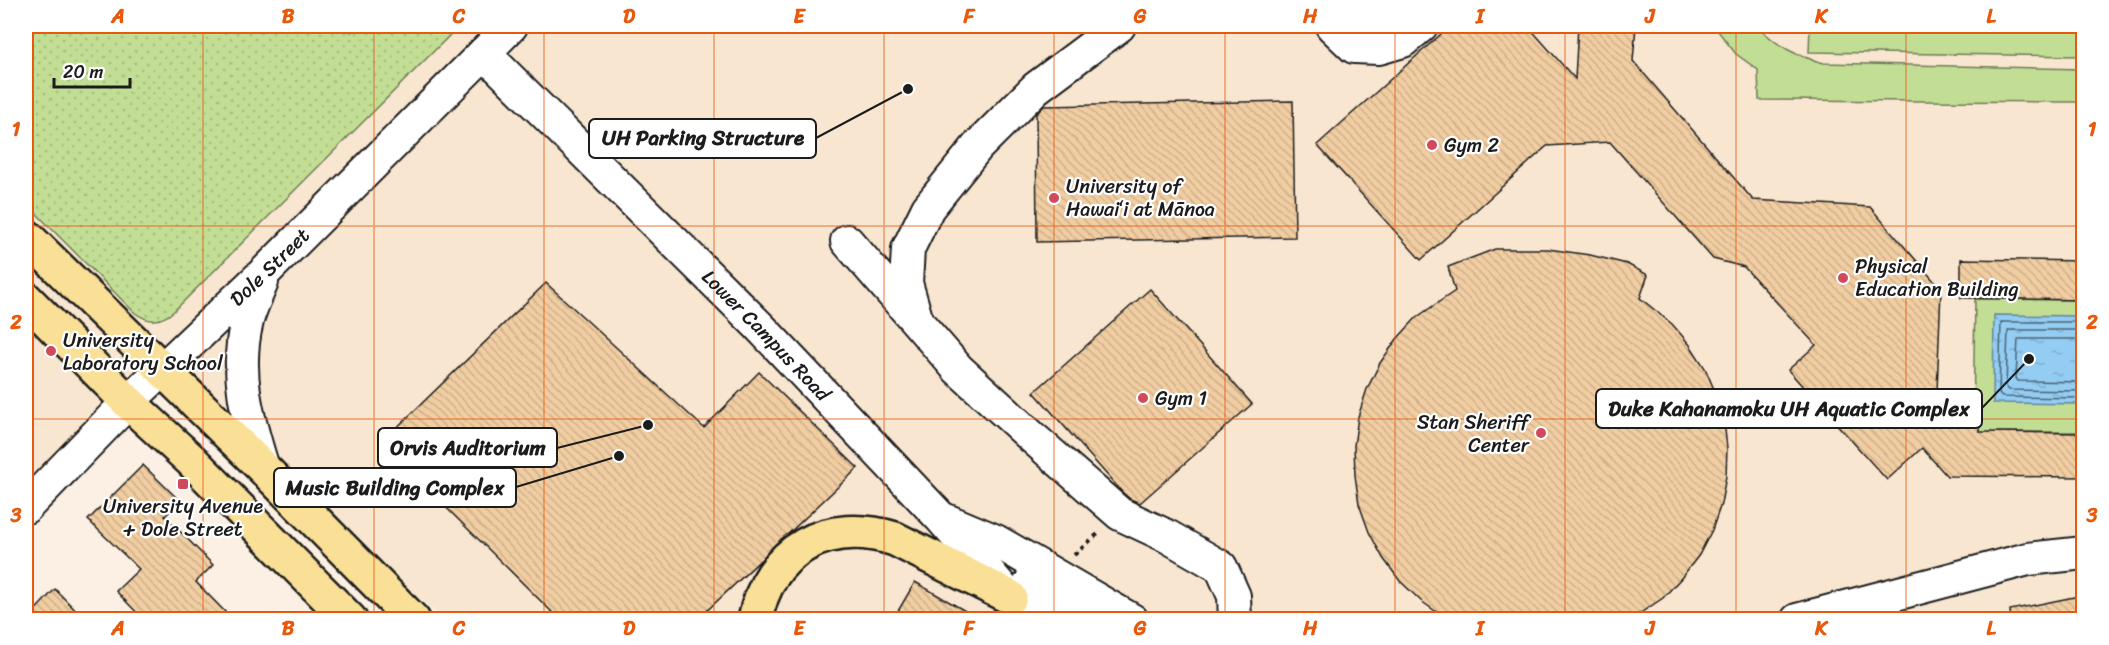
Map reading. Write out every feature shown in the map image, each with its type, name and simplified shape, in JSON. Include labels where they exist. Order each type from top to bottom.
[{"type":"main road","points":[[26,236],[263,468],[397,614]]},
{"type":"main road","points":[[26,300],[128,402],[191,460],[350,620]]},
{"type":"main road","points":[[755,620],[765,588],[775,571],[788,557],[820,537],[839,532],[867,532],[895,539],[967,575],[1010,608]]},
{"type":"street","name":"Dole Street","points":[[26,507],[128,402],[267,270],[511,26]]},
{"type":"street","points":[[917,322],[906,283],[908,249],[928,208],[978,146],[1036,88],[1119,26]]},
{"type":"street","points":[[1332,26],[1354,47],[1378,48],[1403,40],[1420,26]]},
{"type":"street","name":"Lower Campus Road","points":[[484,53],[759,326],[940,517],[1010,608],[1045,620]]},
{"type":"street","points":[[847,241],[958,369],[1120,514],[1167,536],[1221,567],[1234,596],[1235,620]]},
{"type":"street","points":[[263,468],[250,428],[242,389],[241,357],[247,320],[267,270]]},
{"type":"street","points":[[940,517],[996,541],[1132,620]]},
{"type":"street","points":[[940,517],[956,562],[967,575]]},
{"type":"street","points":[[971,530],[1055,603],[1087,620]]},
{"type":"street","points":[[1797,620],[2028,559],[2084,553]]},
{"type":"path","points":[[1053,574],[1120,514]]},
{"type":"shaded area","name":"University of Hawaiʻi at Mānoa","points":[[26,26],[2083,26],[2083,619],[443,619],[162,371],[26,507]]},
{"type":"green space","points":[[26,26],[343,26],[351,32],[357,26],[459,26],[174,311],[164,318],[149,320],[134,312],[26,203]]},
{"type":"green space","points":[[1714,26],[1758,26],[1788,50],[1824,63],[2083,69],[2083,102],[1759,100],[1758,70],[1736,54]]},
{"type":"green space","points":[[1810,26],[2083,26],[2083,56],[1809,52]]},
{"type":"green space","points":[[1975,299],[2083,300],[2083,432],[1980,432],[1980,423],[1973,419]]},
{"type":"water","points":[[1994,315],[2083,316],[2083,404],[1993,403]]},
{"type":"building","name":"Physical Education Building","points":[[1450,26],[1528,26],[1575,79],[1578,26],[1636,26],[1633,61],[1753,200],[1870,207],[1941,289],[1936,417],[1973,419],[1980,423],[1980,432],[2084,433],[2084,477],[1947,476],[1922,448],[1887,480],[1788,370],[1816,345],[1744,267],[1713,259],[1610,142],[1547,146],[1421,260],[1317,145]]},
{"type":"building","points":[[1293,101],[1295,237],[1037,242],[1036,114],[1044,106]]},
{"type":"building","name":"Stan Sheriff Center","points":[[1495,249],[1548,249],[1590,255],[1627,264],[1648,275],[1640,298],[1672,324],[1690,345],[1705,368],[1716,394],[1724,421],[1727,448],[1726,476],[1721,504],[1712,530],[1699,555],[1663,598],[1630,620],[1448,620],[1421,601],[1400,581],[1383,558],[1369,532],[1359,504],[1354,446],[1358,417],[1367,389],[1380,363],[1397,339],[1417,317],[1455,291],[1448,267]]},
{"type":"building","points":[[1961,259],[2084,261],[2084,300],[1961,298]]},
{"type":"building","points":[[546,283],[704,428],[759,372],[858,468],[697,620],[560,620],[381,443]]},
{"type":"building","name":"Gym 1","points":[[1150,289],[1252,404],[1140,503],[1130,499],[1122,492],[1034,392]]},
{"type":"building","points":[[143,465],[180,501],[165,516],[213,565],[196,582],[233,620],[144,620],[116,591],[139,569],[88,520]]},
{"type":"building","points":[[915,582],[981,620],[913,620],[898,611]]},
{"type":"building","points":[[55,589],[85,620],[26,620]]},
{"type":"building","points":[[2084,595],[2084,620],[2011,620],[2010,610]]},
{"type":"place","name":"UH Parking Structure","points":[[908,89]]},
{"type":"place","name":"Gym 2","points":[[1432,145]]},
{"type":"place","name":"University of Hawaiʻi at Mānoa","points":[[1054,198]]},
{"type":"place","name":"Physical Education Building","points":[[1843,278]]},
{"type":"place","name":"University Laboratory School","points":[[51,351]]},
{"type":"place","name":"Duke Kahanamoku UH Aquatic Complex","points":[[2029,359]]},
{"type":"place","name":"Gym 1","points":[[1143,398]]},
{"type":"place","name":"Orvis Auditorium","points":[[648,425]]},
{"type":"place","name":"Stan Sheriff Center","points":[[1541,433]]},
{"type":"place","name":"Music Building Complex","points":[[619,456]]},
{"type":"place","name":"University Avenue + Dole Street","points":[[183,484]]}]
